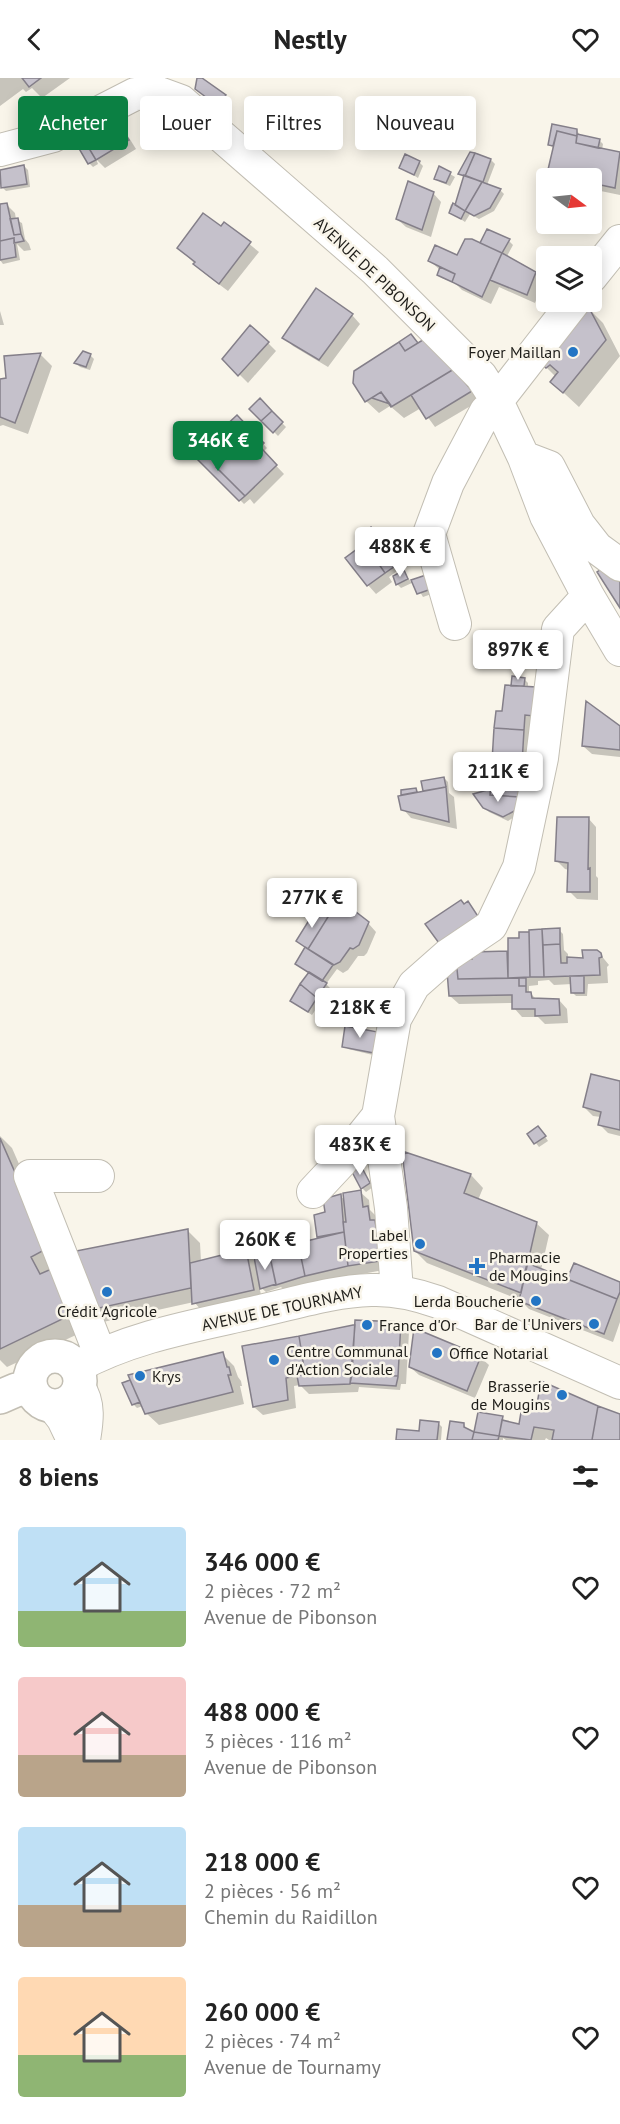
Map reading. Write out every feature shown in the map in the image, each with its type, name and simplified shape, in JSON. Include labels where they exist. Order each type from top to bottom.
[{"type":"street","name":"AVENUE DE PIBONSON","points":[[0,150],[53,136],[135,94],[159,93],[181,101],[375,270],[481,376],[498,401],[524,458],[546,516],[588,596],[620,650]]},
{"type":"street","points":[[602,264],[620,242]]},
{"type":"street","points":[[455,624],[429,534],[448,483],[486,411],[498,401],[566,312]]},
{"type":"street","points":[[524,458],[549,467],[579,525],[597,548],[620,565]]},
{"type":"street","points":[[397,1291],[391,1208],[378,1116],[395,1019],[414,984],[448,955],[491,926],[519,867],[542,758],[558,629],[588,596]]},
{"type":"street","points":[[313,1192],[378,1116]]},
{"type":"street","points":[[73,1440],[63,1419],[56,1384],[30,1176],[98,1176]]},
{"type":"street","name":"AVENUE DE TOURNAMY","points":[[56,1384],[160,1333],[331,1295],[371,1290],[415,1294],[438,1302],[619,1379]]},
{"type":"street","points":[[56,1384],[86,1401],[84,1440]]},
{"type":"building","points":[[22,78],[41,78],[29,87]]},
{"type":"building","points":[[197,78],[202,78],[226,95],[204,96],[195,89]]},
{"type":"building","points":[[552,124],[577,129],[577,136],[557,131],[553,146],[548,145]]},
{"type":"building","points":[[557,131],[577,136],[576,143],[620,152],[615,188],[602,185],[602,168],[548,168]]},
{"type":"building","points":[[577,134],[600,139],[598,148],[576,143]]},
{"type":"building","points":[[80,150],[90,150],[96,160],[88,164]]},
{"type":"building","points":[[90,150],[112,150],[96,160]]},
{"type":"building","points":[[470,152],[475,153],[465,176],[458,174]]},
{"type":"building","points":[[475,153],[491,159],[483,182],[465,176]]},
{"type":"building","points":[[405,154],[420,161],[414,175],[399,168]]},
{"type":"building","points":[[24,165],[27,184],[1,188],[0,170]]},
{"type":"building","points":[[439,166],[451,172],[446,183],[434,179]]},
{"type":"building","points":[[464,175],[482,182],[465,211],[455,205]]},
{"type":"building","points":[[408,181],[434,192],[422,230],[396,219]]},
{"type":"building","points":[[482,182],[501,189],[490,208],[474,216],[465,211]]},
{"type":"building","points":[[7,203],[14,235],[21,234],[24,241],[14,243],[14,238],[0,241],[0,204]]},
{"type":"building","points":[[453,203],[465,211],[461,219],[449,213]]},
{"type":"building","points":[[203,213],[221,226],[224,222],[251,242],[219,284],[177,248]]},
{"type":"building","points":[[18,218],[21,234],[14,235],[10,219]]},
{"type":"building","points":[[487,229],[510,239],[502,253],[480,243]]},
{"type":"building","points":[[14,238],[16,257],[0,260],[0,241]]},
{"type":"building","points":[[465,239],[472,239],[502,253],[482,297],[452,282],[455,274],[428,261],[435,245],[457,255]]},
{"type":"building","points":[[502,253],[536,272],[527,295],[490,280]]},
{"type":"building","points":[[440,267],[455,274],[452,282],[437,275]]},
{"type":"building","points":[[316,288],[353,314],[319,360],[282,338]]},
{"type":"building","name":"Foyer Maillan","points":[[583,312],[591,312],[606,340],[563,393],[550,382],[558,372],[550,365],[546,368],[541,364]]},
{"type":"building","points":[[250,325],[269,342],[238,376],[222,359]]},
{"type":"building","points":[[411,334],[418,343],[405,351],[399,342]]},
{"type":"building","points":[[426,338],[454,369],[391,407],[381,392],[365,402],[353,383],[354,371],[399,342],[405,351]]},
{"type":"building","points":[[83,351],[91,354],[86,367],[74,363]]},
{"type":"building","points":[[41,353],[15,423],[0,417],[0,379],[6,378],[4,356]]},
{"type":"building","points":[[454,369],[472,391],[426,419],[411,395]]},
{"type":"building","points":[[381,392],[390,404],[372,398]]},
{"type":"building","points":[[260,398],[272,411],[261,421],[249,409]]},
{"type":"building","points":[[272,411],[283,422],[273,433],[261,421]]},
{"type":"building","points":[[237,415],[255,434],[251,437],[277,465],[245,496],[216,467],[220,464],[203,447]]},
{"type":"building","points":[[255,434],[264,443],[260,447],[251,437]]},
{"type":"building","points":[[203,447],[220,464],[216,467],[245,496],[239,501],[194,456]]},
{"type":"building","points":[[371,527],[388,552],[376,560],[385,573],[367,586],[345,558],[365,543],[360,535]]},
{"type":"building","points":[[388,552],[398,564],[385,573],[376,560]]},
{"type":"building","points":[[603,568],[620,580],[620,608],[597,572]]},
{"type":"building","points":[[404,570],[408,579],[396,585],[393,576]]},
{"type":"building","points":[[432,573],[437,587],[417,594],[411,580]]},
{"type":"building","points":[[512,676],[525,678],[524,686],[511,686]]},
{"type":"building","points":[[505,685],[536,687],[534,716],[525,715],[524,730],[494,728],[496,711],[502,711]]},
{"type":"building","points":[[586,701],[620,726],[620,750],[582,746]]},
{"type":"building","points":[[494,728],[524,730],[520,797],[490,795]]},
{"type":"building","points":[[444,777],[446,787],[423,791],[421,781]]},
{"type":"building","points":[[446,787],[449,822],[401,810],[398,796]]},
{"type":"building","points":[[416,788],[417,792],[401,795],[401,790]]},
{"type":"building","points":[[491,789],[490,795],[520,797],[518,809],[503,817],[483,808],[473,794]]},
{"type":"building","points":[[557,817],[589,817],[590,892],[567,892],[568,863],[555,861]]},
{"type":"building","points":[[334,895],[369,922],[359,945],[353,949],[350,948],[340,962],[334,965],[308,949],[328,917],[321,913]]},
{"type":"building","points":[[461,900],[464,904],[468,901],[483,924],[444,950],[425,924]]},
{"type":"building","points":[[316,909],[328,917],[308,949],[296,941]]},
{"type":"building","points":[[560,928],[560,944],[543,945],[542,929]]},
{"type":"building","points":[[542,929],[544,977],[530,977],[529,930]]},
{"type":"building","points":[[519,932],[529,932],[530,977],[508,978],[508,938],[519,938]]},
{"type":"building","points":[[560,944],[561,963],[567,963],[567,957],[583,958],[582,950],[597,950],[601,953],[600,975],[544,977],[543,945]]},
{"type":"building","points":[[305,947],[333,965],[322,981],[295,964]]},
{"type":"building","points":[[507,951],[508,978],[458,979],[457,969],[447,971],[467,959],[472,959],[473,952]]},
{"type":"building","points":[[457,969],[458,979],[519,978],[519,986],[526,986],[526,992],[531,992],[532,998],[559,999],[560,1015],[535,1016],[535,1009],[512,1009],[512,995],[449,996],[447,971]]},
{"type":"building","points":[[309,972],[327,983],[317,998],[300,984]]},
{"type":"building","points":[[570,976],[584,976],[584,993],[571,993]]},
{"type":"building","points":[[519,978],[526,978],[526,986],[519,986]]},
{"type":"building","points":[[300,984],[317,998],[308,1012],[290,1001]]},
{"type":"building","points":[[345,1026],[378,1032],[374,1053],[342,1047]]},
{"type":"building","points":[[591,1074],[620,1081],[620,1130],[598,1125],[601,1112],[583,1107]]},
{"type":"building","points":[[538,1126],[546,1136],[534,1144],[527,1134]]},
{"type":"building","points":[[0,1138],[48,1248],[31,1257],[40,1274],[56,1267],[77,1312],[0,1349]]},
{"type":"building","points":[[405,1152],[471,1174],[464,1193],[537,1222],[521,1293],[414,1251],[403,1160]]},
{"type":"building","points":[[359,1162],[370,1183],[361,1189],[350,1168]]},
{"type":"building","points":[[361,1190],[363,1207],[368,1206],[370,1220],[375,1220],[377,1234],[387,1260],[348,1266],[343,1222],[346,1222],[343,1193]]},
{"type":"building","points":[[341,1194],[344,1232],[317,1237],[314,1215],[325,1212],[323,1199]]},
{"type":"building","points":[[188,1229],[191,1288],[90,1310],[66,1253]]},
{"type":"building","points":[[344,1232],[348,1266],[305,1276],[298,1243]]},
{"type":"building","points":[[298,1243],[305,1276],[276,1285],[269,1252]]},
{"type":"building","points":[[246,1249],[254,1290],[192,1304],[190,1263]]},
{"type":"building","points":[[269,1252],[276,1284],[260,1289],[254,1257]]},
{"type":"building","points":[[527,1263],[617,1299],[604,1334],[519,1301]]},
{"type":"building","points":[[574,1263],[620,1282],[617,1299],[567,1279]]},
{"type":"building","points":[[355,1320],[401,1322],[398,1376],[352,1375]]},
{"type":"building","points":[[355,1325],[350,1384],[299,1386],[297,1376],[305,1374],[299,1336]]},
{"type":"building","points":[[414,1328],[481,1356],[467,1391],[409,1367]]},
{"type":"building","name":"Centre Communal d'Action Sociale","points":[[299,1336],[305,1374],[286,1378],[288,1400],[253,1407],[242,1346]]},
{"type":"building","points":[[223,1352],[231,1375],[228,1375],[233,1392],[145,1414],[128,1375]]},
{"type":"building","points":[[352,1375],[398,1377],[396,1386],[350,1383]]},
{"type":"building","points":[[130,1380],[140,1402],[132,1405],[122,1383]]},
{"type":"building","points":[[541,1381],[598,1406],[592,1440],[552,1440],[554,1430],[534,1427],[531,1440],[499,1436],[502,1420],[519,1424],[522,1406],[536,1410]]},
{"type":"building","points":[[598,1406],[620,1414],[620,1440],[592,1440]]},
{"type":"building","points":[[478,1412],[503,1416],[499,1436],[474,1432]]},
{"type":"building","points":[[420,1420],[439,1422],[437,1440],[396,1440],[397,1429],[419,1431]]},
{"type":"building","points":[[450,1421],[464,1423],[464,1427],[474,1432],[472,1440],[447,1440]]},
{"type":"building","points":[[474,1432],[499,1436],[498,1440],[472,1440]]},
{"type":"place","name":"Foyer Maillan","points":[[573,352]]},
{"type":"place","name":"Label Properties","points":[[420,1244]]},
{"type":"place","name":"Pharmacie de Mougins","points":[[477,1266]]},
{"type":"place","name":"Crédit Agricole","points":[[107,1292]]},
{"type":"place","name":"Lerda Boucherie","points":[[536,1301]]},
{"type":"place","name":"Bar de l'Univers","points":[[594,1324]]},
{"type":"place","name":"France d'Or","points":[[367,1325]]},
{"type":"place","name":"Office Notarial","points":[[437,1353]]},
{"type":"place","name":"Centre Communal d'Action Sociale","points":[[274,1360]]},
{"type":"place","name":"Krys","points":[[140,1376]]},
{"type":"place","name":"Brasserie de Mougins","points":[[562,1395]]}]
